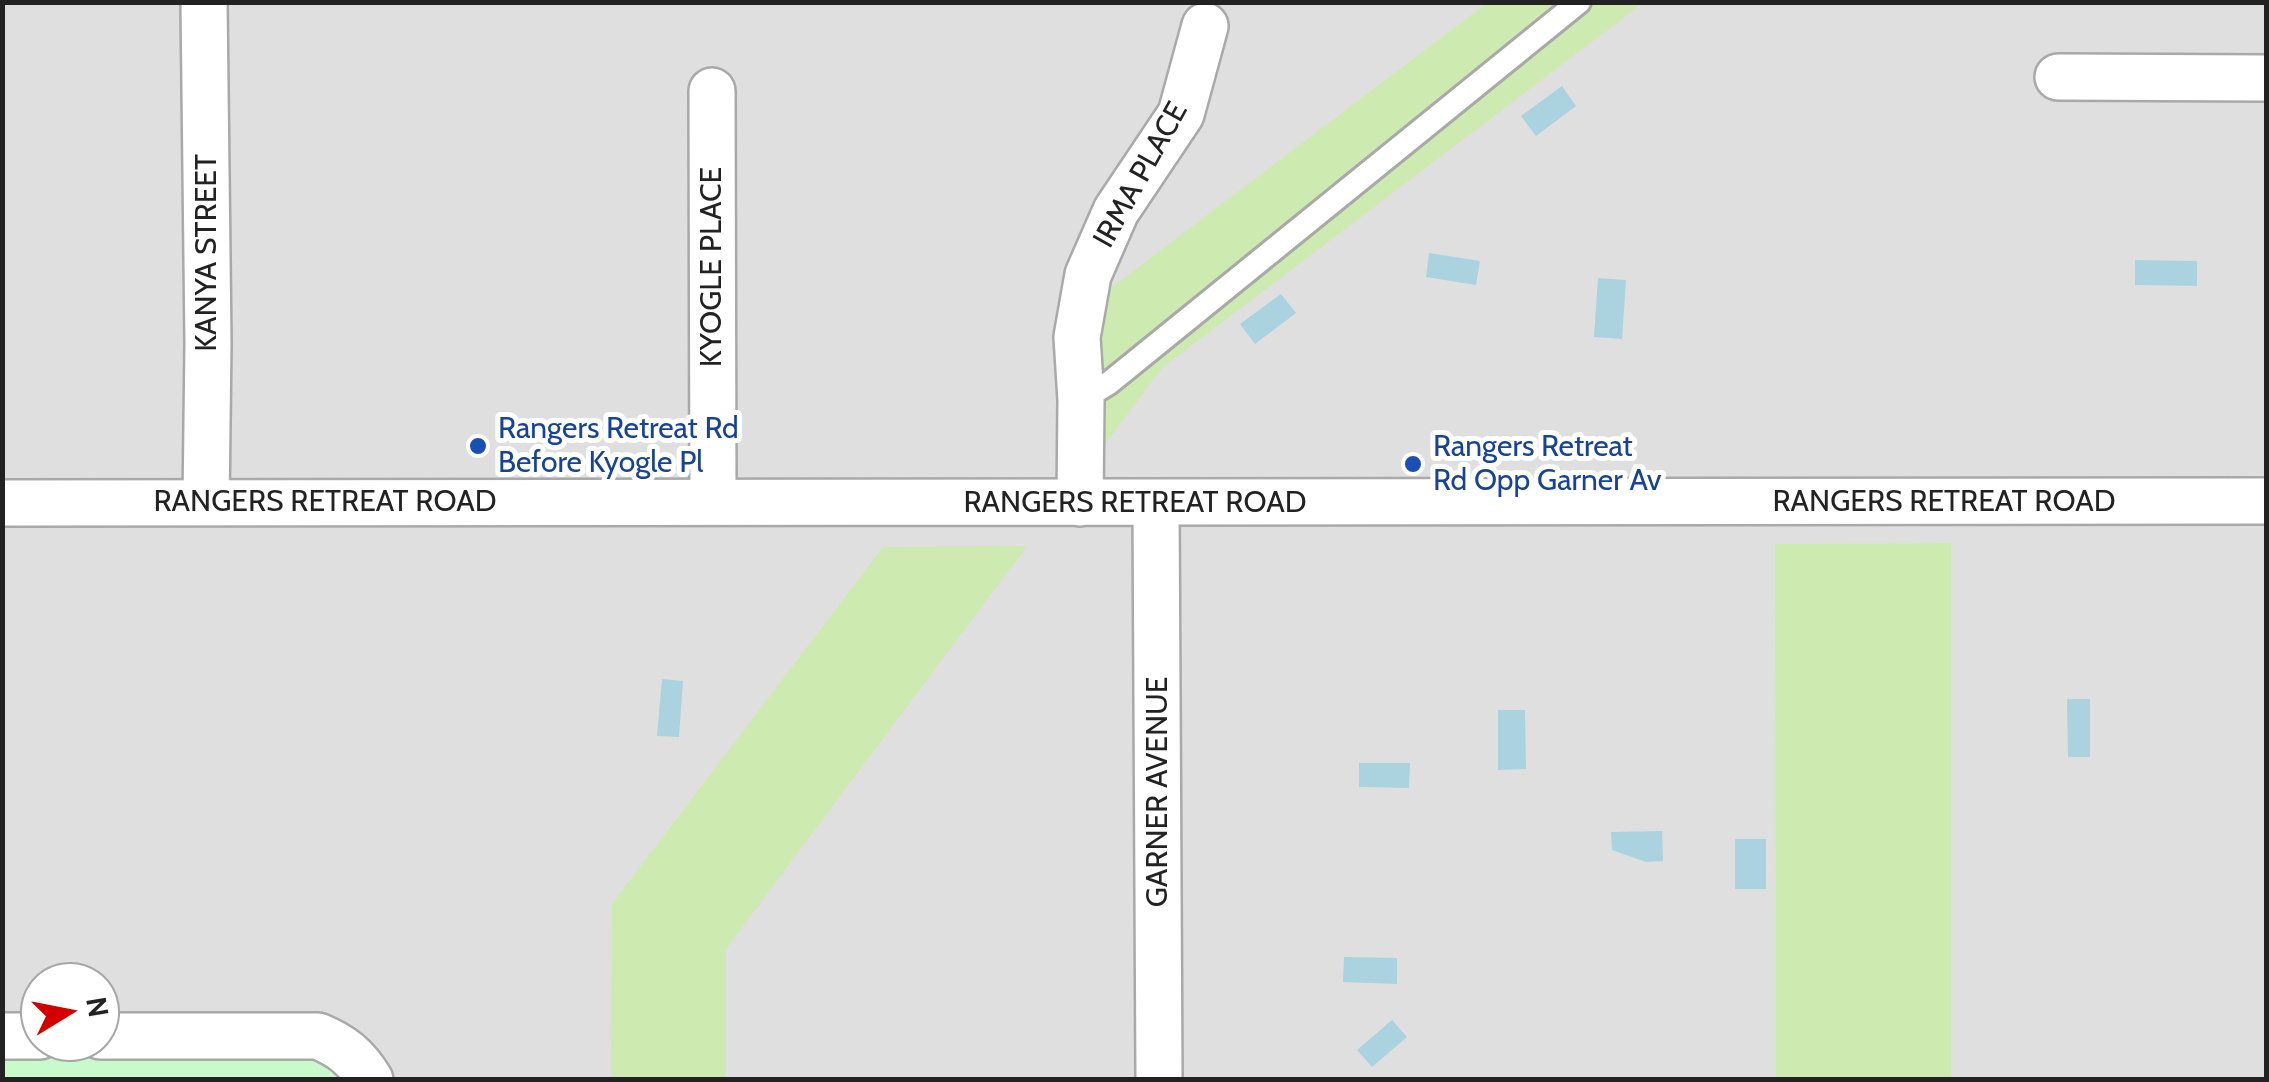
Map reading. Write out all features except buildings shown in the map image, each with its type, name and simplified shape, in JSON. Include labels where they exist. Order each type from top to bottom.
[{"type":"street","name":"KANYA STREET","points":[[204,2],[206,502]]},
{"type":"street","name":"IRMA PLACE","points":[[1080,503],[1082,400],[1078,337],[1088,275],[1116,210],[1181,114],[1204,26]]},
{"type":"street","points":[[2058,77],[2266,78]]},
{"type":"street","name":"KYOGLE PLACE","points":[[712,92],[713,502]]},
{"type":"street","name":"RANGERS RETREAT ROAD","points":[[2,503],[2266,501]]},
{"type":"street","name":"GARNER AVENUE","points":[[1156,504],[1159,1080]]},
{"type":"street","points":[[120,1036],[318,1036],[349,1053],[370,1080]]},
{"type":"lane","points":[[1082,400],[1109,383],[1580,2]]},
{"type":"shaded area","points":[[2,3],[2266,3],[2266,1079],[3,1079]]},
{"type":"green space","points":[[1487,3],[1643,3],[1162,368],[1085,471],[1099,297]]},
{"type":"green space","points":[[1951,543],[1951,1079],[1776,1079],[1775,544]]},
{"type":"green space","points":[[1027,546],[726,949],[726,1079],[611,1079],[612,904],[883,547]]},
{"type":"green space","points":[[292,1047],[332,1058],[350,1079],[3,1079],[2,1048],[20,1048],[20,1062],[120,1062],[120,1048]]},
{"type":"water","points":[[1562,86],[1576,106],[1536,136],[1521,116]]},
{"type":"water","points":[[1429,253],[1480,261],[1476,285],[1426,277]]},
{"type":"water","points":[[2135,260],[2197,261],[2197,286],[2135,285]]},
{"type":"water","points":[[1598,278],[1626,280],[1622,339],[1594,337]]},
{"type":"water","points":[[1281,294],[1296,313],[1255,344],[1240,324]]},
{"type":"water","points":[[662,679],[683,681],[679,737],[657,736]]},
{"type":"water","points":[[2067,699],[2090,699],[2090,757],[2068,757]]},
{"type":"water","points":[[1498,710],[1525,710],[1526,769],[1498,770]]},
{"type":"water","points":[[1359,763],[1410,763],[1409,788],[1359,787]]},
{"type":"water","points":[[1662,831],[1663,861],[1646,862],[1612,850],[1611,832]]},
{"type":"water","points":[[1735,839],[1766,839],[1766,889],[1735,889]]},
{"type":"water","points":[[1344,957],[1397,958],[1397,984],[1343,982]]},
{"type":"water","points":[[1392,1020],[1407,1037],[1372,1067],[1357,1050]]},
{"type":"place","name":"Rangers Retreat Rd Before Kyogle Pl","points":[[478,446]]},
{"type":"place","name":"Rangers Retreat Rd Opp Garner Av","points":[[1413,464]]}]
